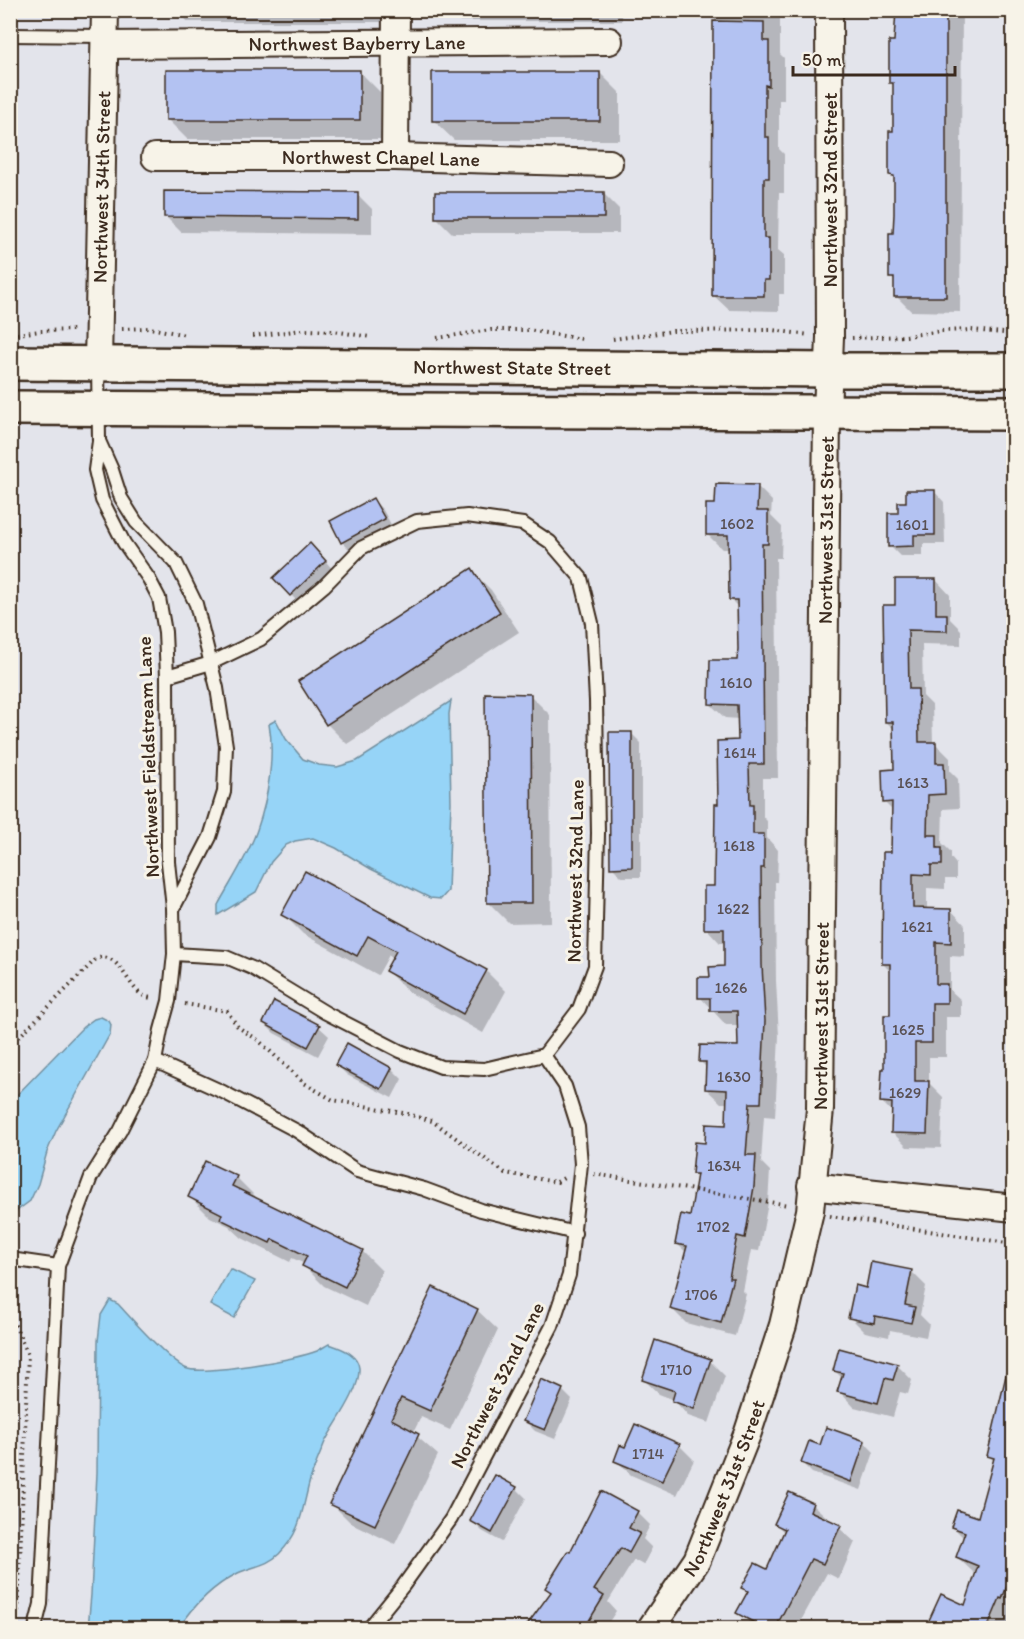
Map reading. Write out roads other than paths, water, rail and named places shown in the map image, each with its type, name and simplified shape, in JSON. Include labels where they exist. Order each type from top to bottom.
[{"type":"main road","name":"Northwest State Street","points":[[10,363],[1014,370]]},
{"type":"main road","points":[[10,408],[1014,413]]},
{"type":"street","name":"Northwest 34th Street","points":[[98,363],[105,10]]},
{"type":"street","points":[[395,157],[396,10]]},
{"type":"street","name":"Northwest 32nd Street","points":[[829,370],[830,10]]},
{"type":"street","name":"Northwest Bayberry Lane","points":[[105,41],[395,43],[609,41]]},
{"type":"street","name":"Northwest Chapel Lane","points":[[155,157],[395,157],[609,162]]},
{"type":"street","name":"Northwest 31st Street","points":[[651,1629],[697,1560],[748,1432],[783,1324],[810,1198],[820,1109],[829,370]]},
{"type":"street","points":[[810,1198],[1014,1208]]},
{"type":"lane","points":[[10,35],[105,41]]},
{"type":"lane","name":"Northwest Fieldstream Lane","points":[[35,1629],[41,1604],[58,1266],[91,1178],[120,1131],[155,1061],[169,1001],[174,954],[173,908],[168,862],[165,632],[159,598],[124,543],[102,500],[95,470],[99,441],[98,363]]},
{"type":"lane","name":"Northwest Fieldstream Lane","points":[[99,441],[121,498],[136,522],[176,563],[196,604],[211,663],[226,746],[224,792],[210,837],[173,908]]},
{"type":"lane","name":"Northwest 32nd Lane","points":[[211,663],[261,639],[324,586],[361,548],[417,522],[467,516],[523,524],[550,543],[581,578],[592,623],[598,832],[595,966],[579,1009],[544,1056],[565,1086],[578,1127],[581,1164],[569,1275],[552,1326],[451,1520],[369,1629]]},
{"type":"lane","points":[[167,676],[211,663]]},
{"type":"lane","points":[[174,954],[226,957],[252,968],[326,1013],[400,1052],[441,1067],[484,1070],[544,1056]]},
{"type":"lane","points":[[155,1061],[223,1092],[297,1131],[357,1171],[424,1188],[481,1210],[575,1233]]},
{"type":"lane","points":[[10,1260],[58,1266]]},
{"type":"water","points":[[451,701],[448,891],[441,899],[430,898],[313,838],[286,845],[271,862],[256,892],[218,915],[218,905],[249,849],[261,818],[271,763],[269,724],[276,720],[286,739],[303,759],[319,765],[337,767],[357,761]]},
{"type":"water","points":[[101,1017],[109,1021],[110,1034],[56,1131],[30,1201],[11,1215],[11,1101],[83,1027]]},
{"type":"water","points":[[230,1269],[255,1281],[234,1318],[210,1305]]},
{"type":"water","points":[[110,1300],[118,1304],[160,1348],[185,1368],[210,1370],[272,1362],[317,1351],[329,1344],[343,1349],[358,1363],[356,1387],[325,1442],[310,1480],[297,1528],[287,1545],[270,1561],[238,1573],[212,1590],[179,1628],[88,1628],[97,1473],[98,1341],[101,1315]]}]
